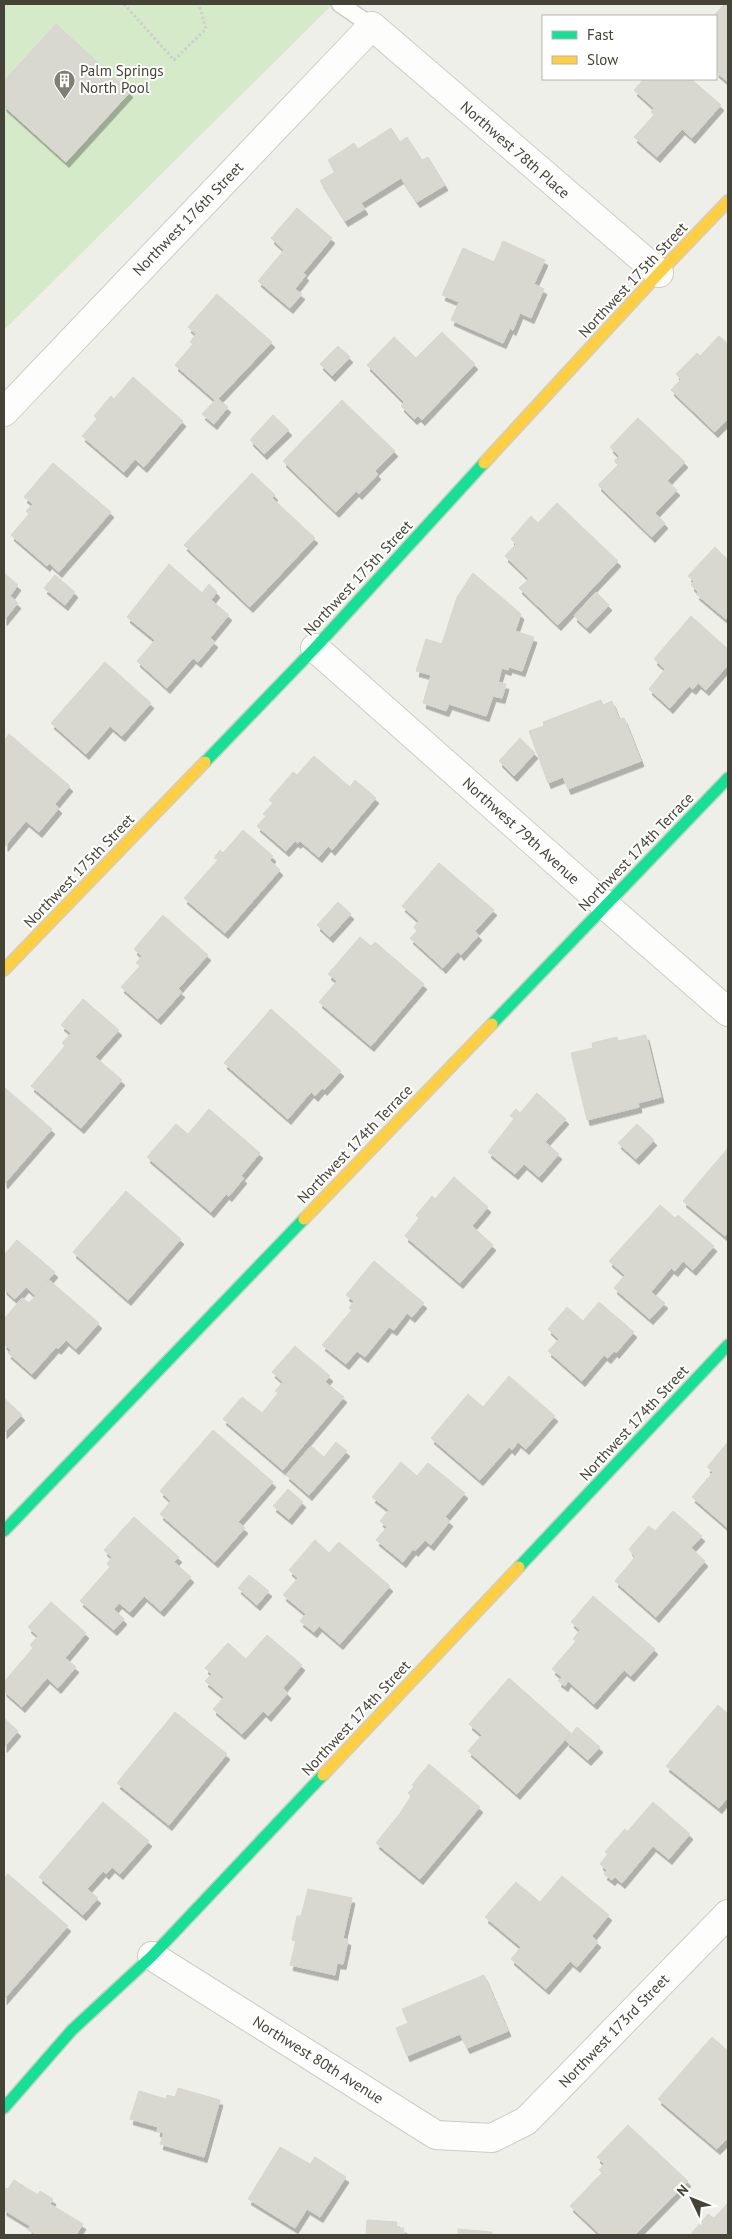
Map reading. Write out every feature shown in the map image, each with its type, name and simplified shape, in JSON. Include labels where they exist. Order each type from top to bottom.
[{"type":"street","name":"Northwest 78th Place","points":[[372,26],[659,273]]},
{"type":"street","name":"Northwest 176th Street","points":[[4,412],[372,26]]},
{"type":"street","name":"Northwest 175th Street","points":[[4,970],[315,648],[659,273],[728,201]]},
{"type":"street","name":"Northwest 79th Avenue","points":[[315,648],[728,1012]]},
{"type":"street","name":"Northwest 174th Terrace","points":[[4,1531],[728,778]]},
{"type":"street","name":"Northwest 174th Street","points":[[4,2108],[72,2030],[152,1956],[728,1345]]},
{"type":"street","name":"Northwest 173rd Street","points":[[492,2138],[526,2121],[728,1914]]},
{"type":"street","name":"Northwest 80th Avenue","points":[[152,1956],[436,2135],[492,2138]]},
{"type":"lane","points":[[340,4],[372,26]]},
{"type":"path","points":[[124,4],[174,60],[206,29],[199,4]]},
{"type":"green space","points":[[4,4],[333,4],[4,330]]},
{"type":"building","points":[[724,4],[728,4],[727,81],[717,73],[717,15],[715,15]]},
{"type":"building","name":"Palm Springs North Pool","points":[[56,24],[130,92],[66,162],[4,106],[4,81]]},
{"type":"building","points":[[643,80],[692,80],[721,105],[692,138],[682,129],[657,157],[634,137],[654,115],[651,112],[654,108],[634,90]]},
{"type":"building","points":[[391,128],[400,142],[407,137],[422,160],[428,157],[445,185],[417,202],[401,178],[361,203],[365,209],[345,221],[320,181],[335,172],[328,160],[354,143],[358,149]]},
{"type":"building","points":[[297,208],[332,238],[303,273],[306,275],[295,289],[302,294],[290,308],[258,281],[284,250],[271,238]]},
{"type":"building","points":[[503,241],[545,260],[534,284],[544,289],[531,318],[520,313],[513,330],[510,328],[503,343],[451,320],[459,302],[442,295],[463,248],[494,262]]},
{"type":"building","points":[[217,294],[272,342],[218,399],[228,407],[214,424],[202,414],[215,400],[175,365],[193,344],[190,342],[196,334],[188,327]]},
{"type":"building","points":[[442,332],[475,364],[422,420],[418,416],[414,419],[401,406],[404,402],[367,365],[394,337],[416,358]]},
{"type":"building","points":[[719,336],[728,344],[728,422],[727,420],[715,432],[671,390],[681,379],[676,374],[697,353],[700,356]]},
{"type":"building","points":[[338,346],[350,357],[332,376],[320,364]]},
{"type":"building","points":[[133,377],[183,421],[144,467],[135,459],[124,472],[82,436],[97,419],[94,416],[111,396],[114,399]]},
{"type":"building","points":[[342,400],[395,451],[375,471],[378,474],[359,494],[356,491],[336,512],[283,461]]},
{"type":"building","points":[[273,415],[289,430],[264,454],[250,440]]},
{"type":"building","points":[[638,418],[685,462],[667,481],[677,490],[655,513],[665,523],[652,537],[598,485],[618,465],[614,461],[619,456],[610,447]]},
{"type":"building","points":[[53,463],[111,512],[59,572],[49,563],[47,566],[11,535],[29,514],[26,511],[33,504],[24,497]]},
{"type":"building","points":[[252,473],[275,495],[272,498],[315,538],[250,607],[184,545]]},
{"type":"building","points":[[557,503],[618,561],[558,625],[519,588],[529,579],[505,556],[516,544],[511,539],[531,516],[538,523]]},
{"type":"building","points":[[715,547],[728,560],[728,616],[726,619],[696,594],[698,592],[691,585],[694,581],[688,576]]},
{"type":"building","points":[[169,564],[202,593],[209,584],[217,592],[211,600],[229,615],[210,638],[215,642],[198,662],[193,658],[167,688],[137,661],[155,640],[127,617]]},
{"type":"building","points":[[4,573],[18,585],[10,596],[18,603],[4,620]]},
{"type":"building","points":[[473,573],[521,614],[515,631],[534,637],[522,671],[509,667],[508,670],[502,668],[498,682],[506,684],[502,698],[493,696],[486,716],[449,704],[446,711],[423,703],[431,675],[416,671],[426,639],[442,644],[457,597]]},
{"type":"building","points":[[55,575],[75,592],[65,605],[44,588]]},
{"type":"building","points":[[596,592],[609,605],[587,628],[574,616]]},
{"type":"building","points":[[691,616],[728,649],[728,665],[706,690],[698,683],[693,689],[689,686],[670,708],[649,689],[665,669],[654,659]]},
{"type":"building","points":[[105,662],[151,703],[122,736],[110,726],[86,754],[51,723]]},
{"type":"building","points":[[601,700],[603,705],[612,701],[619,719],[624,718],[641,761],[568,789],[563,777],[548,783],[529,731],[544,726],[543,722]]},
{"type":"building","points":[[9,734],[70,786],[55,804],[59,808],[39,832],[26,821],[5,846],[4,741]]},
{"type":"building","points":[[520,738],[535,753],[514,776],[499,761]]},
{"type":"building","points":[[314,756],[350,787],[355,780],[376,798],[332,850],[328,846],[319,857],[300,841],[298,843],[295,841],[286,851],[257,826],[266,816],[263,814],[273,803],[269,800],[293,772],[297,775]]},
{"type":"building","points":[[243,830],[273,856],[270,860],[280,870],[225,933],[184,898],[218,860],[214,858],[220,850],[223,853]]},
{"type":"building","points":[[439,863],[494,910],[475,931],[479,935],[461,955],[458,951],[443,968],[410,938],[417,931],[414,927],[419,921],[402,906]]},
{"type":"building","points":[[338,902],[351,914],[330,937],[317,925]]},
{"type":"building","points":[[163,915],[208,955],[178,989],[182,992],[158,1019],[121,987],[140,966],[136,963],[142,956],[134,949]]},
{"type":"building","points":[[360,937],[371,946],[375,942],[424,984],[371,1046],[319,1002],[337,981],[328,974]]},
{"type":"building","points":[[83,999],[119,1030],[95,1057],[122,1080],[81,1128],[31,1086],[65,1046],[62,1043],[71,1033],[61,1025]]},
{"type":"building","points":[[271,1009],[341,1071],[324,1090],[322,1088],[315,1096],[311,1092],[288,1119],[224,1063]]},
{"type":"building","points":[[646,1035],[661,1097],[638,1103],[639,1107],[587,1120],[571,1053],[593,1048],[592,1043],[617,1037],[618,1041]]},
{"type":"building","points":[[4,1087],[52,1129],[5,1183],[4,1182]]},
{"type":"building","points":[[537,1093],[566,1119],[545,1142],[559,1154],[539,1177],[524,1164],[515,1174],[488,1152],[514,1119],[510,1116],[516,1109],[520,1113]]},
{"type":"building","points":[[209,1109],[260,1153],[241,1176],[244,1178],[229,1196],[226,1194],[211,1212],[147,1157],[176,1124],[188,1134]]},
{"type":"building","points":[[637,1124],[654,1140],[636,1159],[618,1143]]},
{"type":"building","points":[[728,1148],[728,1232],[725,1236],[683,1201]]},
{"type":"building","points":[[454,1177],[488,1207],[472,1226],[493,1245],[460,1283],[405,1236],[419,1218],[416,1215],[432,1196],[435,1199]]},
{"type":"building","points":[[126,1191],[181,1239],[128,1300],[73,1252]]},
{"type":"building","points":[[660,1205],[675,1218],[678,1215],[714,1246],[693,1270],[683,1261],[675,1271],[671,1268],[651,1292],[665,1303],[650,1319],[614,1288],[625,1275],[609,1261]]},
{"type":"building","points":[[17,1240],[55,1272],[35,1295],[26,1287],[15,1299],[4,1289],[4,1255]]},
{"type":"building","points":[[374,1261],[424,1303],[412,1317],[407,1313],[394,1330],[389,1327],[365,1357],[357,1351],[346,1364],[322,1345],[352,1310],[349,1308],[354,1301],[346,1295]]},
{"type":"building","points":[[49,1280],[99,1323],[76,1349],[66,1340],[58,1349],[56,1347],[32,1374],[8,1353],[11,1350],[4,1344],[4,1319],[22,1298],[29,1303]]},
{"type":"building","points":[[599,1302],[634,1332],[616,1353],[614,1351],[608,1358],[604,1355],[582,1381],[548,1351],[559,1339],[548,1329],[567,1307],[583,1321]]},
{"type":"building","points":[[295,1346],[330,1376],[325,1382],[344,1397],[283,1470],[223,1419],[242,1397],[262,1413],[278,1393],[275,1391],[283,1382],[272,1372]]},
{"type":"building","points":[[509,1376],[555,1416],[526,1449],[518,1442],[512,1450],[509,1447],[480,1480],[431,1438],[468,1394],[483,1407]]},
{"type":"building","points":[[4,1398],[22,1415],[4,1433]]},
{"type":"building","points":[[213,1430],[273,1482],[238,1522],[245,1528],[215,1562],[160,1514],[171,1501],[160,1491]]},
{"type":"building","points":[[336,1442],[347,1451],[309,1495],[286,1475],[311,1446],[324,1457]]},
{"type":"building","points":[[728,1442],[728,1528],[692,1497],[713,1472],[707,1467]]},
{"type":"building","points":[[401,1462],[417,1476],[428,1463],[465,1493],[445,1517],[450,1521],[431,1545],[425,1540],[415,1551],[413,1549],[403,1562],[376,1540],[387,1527],[380,1521],[389,1510],[372,1497]]},
{"type":"building","points":[[288,1489],[303,1502],[289,1519],[273,1506]]},
{"type":"building","points":[[673,1511],[702,1536],[691,1548],[705,1561],[656,1617],[615,1581],[635,1557],[629,1549],[649,1526],[655,1531]]},
{"type":"building","points":[[134,1517],[179,1557],[174,1562],[191,1577],[161,1611],[144,1596],[130,1612],[119,1603],[114,1609],[124,1619],[114,1630],[80,1601],[110,1567],[107,1564],[112,1557],[104,1550]]},
{"type":"building","points":[[315,1540],[329,1553],[339,1542],[390,1586],[340,1644],[319,1626],[314,1632],[300,1621],[306,1614],[283,1595],[298,1578],[289,1570]]},
{"type":"building","points":[[249,1575],[269,1591],[257,1605],[238,1588]]},
{"type":"building","points":[[593,1596],[655,1649],[631,1676],[624,1670],[594,1704],[568,1681],[565,1686],[558,1681],[562,1677],[552,1669],[576,1641],[573,1639],[580,1630],[571,1622]]},
{"type":"building","points":[[51,1602],[86,1633],[65,1658],[76,1667],[58,1688],[47,1678],[22,1707],[4,1691],[4,1682],[33,1648],[30,1645],[38,1636],[28,1627]]},
{"type":"building","points":[[267,1635],[302,1665],[283,1688],[288,1693],[268,1716],[263,1711],[242,1734],[213,1709],[224,1697],[205,1681],[212,1674],[205,1668],[228,1643],[246,1659]]},
{"type":"building","points":[[509,1678],[571,1733],[517,1794],[468,1751],[482,1735],[469,1724]]},
{"type":"building","points":[[718,1705],[728,1714],[728,1797],[719,1808],[666,1766]]},
{"type":"building","points":[[175,1712],[227,1754],[169,1825],[117,1783]]},
{"type":"building","points":[[4,1718],[18,1731],[4,1747]]},
{"type":"building","points":[[577,1727],[600,1747],[588,1760],[566,1741]]},
{"type":"building","points":[[429,1764],[480,1807],[420,1879],[376,1843],[401,1812],[411,1796],[408,1793],[414,1787],[412,1785]]},
{"type":"building","points":[[103,1802],[149,1841],[120,1874],[112,1867],[106,1874],[103,1871],[87,1889],[98,1898],[83,1915],[39,1877]]},
{"type":"building","points":[[653,1802],[690,1834],[669,1859],[653,1846],[622,1883],[615,1877],[612,1880],[604,1874],[607,1870],[600,1864],[608,1854],[605,1852],[625,1829],[627,1832]]},
{"type":"building","points":[[8,1874],[68,1926],[4,1999],[4,1878]]},
{"type":"building","points":[[562,1876],[609,1915],[592,1936],[598,1942],[577,1967],[570,1961],[546,1989],[511,1959],[521,1947],[485,1917],[516,1882],[540,1902]]},
{"type":"building","points":[[308,1889],[352,1898],[343,1938],[348,1940],[343,1964],[337,1963],[335,1975],[290,1965],[296,1941],[292,1940],[297,1916],[301,1916]]},
{"type":"building","points":[[484,1975],[508,2031],[467,2048],[460,2034],[407,2056],[396,2028],[408,2023],[402,2009]]},
{"type":"building","points":[[712,2037],[728,2051],[728,2138],[717,2149],[658,2099]]},
{"type":"building","points":[[178,2088],[220,2100],[204,2157],[160,2144],[164,2133],[157,2131],[158,2127],[130,2119],[139,2091],[166,2099],[167,2095],[175,2097]]},
{"type":"building","points":[[628,2125],[688,2181],[635,2235],[601,2235],[570,2206],[602,2173],[599,2170],[604,2164],[597,2157]]},
{"type":"building","points":[[280,2147],[310,2164],[315,2157],[346,2177],[320,2217],[307,2209],[295,2228],[248,2199]]},
{"type":"building","points":[[14,2180],[38,2195],[40,2191],[53,2199],[50,2204],[83,2224],[76,2235],[37,2235],[28,2230],[30,2226],[4,2210],[4,2188],[8,2189]]},
{"type":"building","points":[[728,2203],[728,2235],[690,2235],[708,2214],[714,2218]]},
{"type":"building","points":[[367,2220],[397,2222],[396,2228],[404,2228],[403,2235],[366,2235]]},
{"type":"building","points":[[458,2229],[492,2232],[492,2235],[458,2235]]},
{"type":"traffic: fast","points":[[205,762],[315,648],[484,463]]},
{"type":"traffic: fast","points":[[492,1024],[728,778]]},
{"type":"traffic: fast","points":[[4,1531],[304,1219]]},
{"type":"traffic: fast","points":[[519,1567],[728,1345]]},
{"type":"traffic: fast","points":[[4,2108],[72,2030],[152,1956],[323,1775]]},
{"type":"traffic: slow","points":[[484,463],[728,201]]},
{"type":"traffic: slow","points":[[4,970],[205,762]]},
{"type":"traffic: slow","points":[[304,1219],[492,1024]]},
{"type":"traffic: slow","points":[[323,1775],[519,1567]]},
{"type":"place","name":"Palm Springs North Pool","points":[[64,99]]}]
